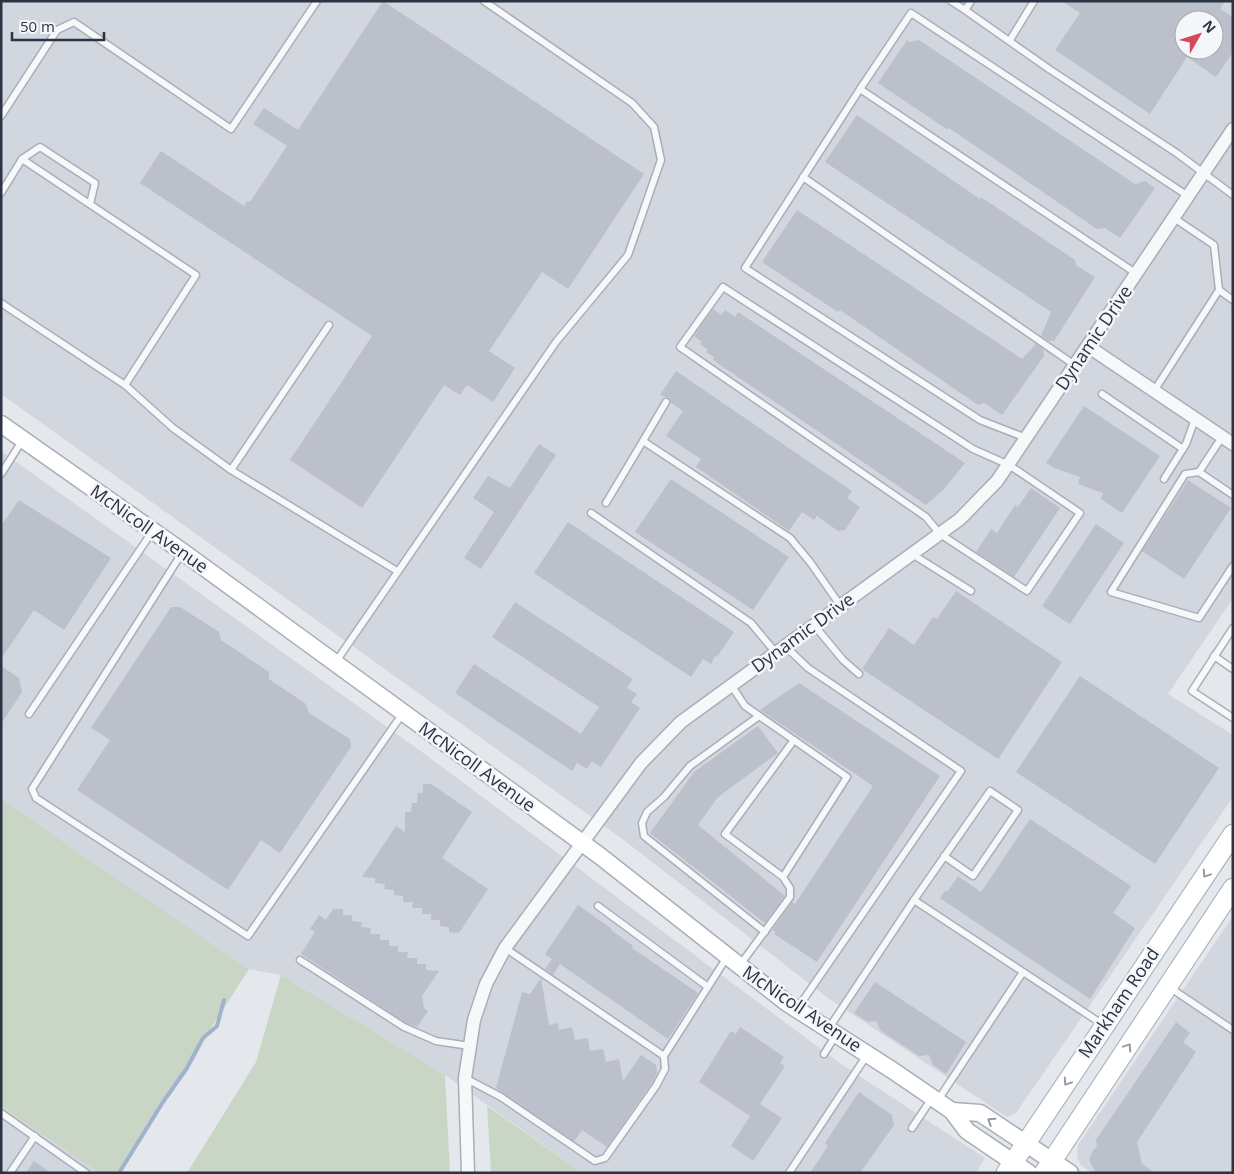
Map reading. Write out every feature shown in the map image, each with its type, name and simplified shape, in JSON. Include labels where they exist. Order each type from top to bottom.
[{"type":"main road","name":"McNicoll Avenue","points":[[1,424],[183,552],[583,844],[797,1009],[952,1111],[967,1131],[1009,1167],[1029,1173]]},
{"type":"main road","name":"Markham Road","points":[[1009,1167],[1233,834]]},
{"type":"main road","name":"Markham Road","points":[[1048,1166],[1233,888]]},
{"type":"main road","points":[[952,1111],[980,1113],[1026,1143],[1048,1166],[1070,1173]]},
{"type":"street","name":"Dynamic Drive","points":[[468,1173],[466,1078],[474,1020],[486,984],[505,948],[641,763],[681,722],[960,519],[997,481],[1089,347],[1233,129]]},
{"type":"street","points":[[1089,347],[1228,441]]},
{"type":"lane","points":[[1,116],[57,30],[74,22],[231,129],[317,1]]},
{"type":"lane","points":[[335,663],[556,342],[628,255],[661,160],[654,127],[632,103],[484,1]]},
{"type":"lane","points":[[951,1],[1010,40],[1049,69],[1178,154],[1233,194]]},
{"type":"lane","points":[[965,10],[971,1]]},
{"type":"lane","points":[[1010,40],[1034,1]]},
{"type":"lane","points":[[1027,438],[980,420],[745,268],[860,89],[911,13],[1188,196]]},
{"type":"lane","points":[[860,89],[1137,274]]},
{"type":"lane","points":[[1,192],[22,160],[40,147],[95,183],[90,204]]},
{"type":"lane","points":[[22,160],[196,275],[125,385]]},
{"type":"lane","points":[[803,177],[1076,366]]},
{"type":"lane","points":[[1154,391],[1219,290],[1214,245],[1174,218]]},
{"type":"lane","points":[[722,287],[973,449],[1009,465],[1080,513],[1027,591],[940,534],[926,517],[680,348],[722,287]]},
{"type":"lane","points":[[1219,290],[1233,300]]},
{"type":"lane","points":[[1,303],[125,385],[173,428],[231,470],[397,571]]},
{"type":"lane","points":[[231,470],[330,325]]},
{"type":"lane","points":[[1102,394],[1183,449]]},
{"type":"lane","points":[[606,503],[666,402]]},
{"type":"lane","points":[[1164,480],[1183,449],[1196,419]]},
{"type":"lane","points":[[1,474],[23,440]]},
{"type":"lane","points":[[643,441],[790,538],[810,562],[840,605]]},
{"type":"lane","points":[[1228,441],[1199,472],[1185,474],[1111,592],[1199,618],[1233,566]]},
{"type":"lane","points":[[1199,472],[1233,495]]},
{"type":"lane","points":[[592,513],[751,623],[808,668],[961,771],[797,1009]]},
{"type":"lane","points":[[29,714],[152,531]]},
{"type":"lane","points":[[183,552],[32,789],[36,798],[248,936],[403,713]]},
{"type":"lane","points":[[912,554],[971,591]]},
{"type":"lane","points":[[814,625],[843,660],[859,674]]},
{"type":"lane","points":[[1233,628],[1192,691],[1233,718]]},
{"type":"lane","points":[[1214,656],[1233,669]]},
{"type":"lane","points":[[731,685],[745,706],[847,777],[783,877]]},
{"type":"lane","points":[[759,716],[690,766],[664,798],[647,812],[642,823],[644,836],[765,932]]},
{"type":"lane","points":[[466,1078],[501,1097],[595,1161],[605,1158],[656,1086],[665,1069],[664,1056],[708,987],[765,932],[790,897],[790,888],[783,877],[725,834],[794,740]]},
{"type":"lane","points":[[824,1054],[833,1032],[914,900],[944,856],[990,791],[1018,810],[973,876],[944,856]]},
{"type":"lane","points":[[914,900],[1104,1026]]},
{"type":"lane","points":[[598,906],[708,987]]},
{"type":"lane","points":[[505,948],[664,1056]]},
{"type":"lane","points":[[300,960],[404,1028],[436,1041],[470,1046]]},
{"type":"lane","points":[[912,1128],[935,1099],[1023,972]]},
{"type":"lane","points":[[1168,987],[1233,1030]]},
{"type":"lane","points":[[789,1173],[868,1054]]},
{"type":"lane","points":[[1,1113],[86,1173]]},
{"type":"lane","points":[[10,1173],[35,1136]]},
{"type":"shaded area","points":[[1,1],[1233,1],[1233,598],[1168,694],[1233,735],[1233,797],[1016,1113],[1007,1117],[828,998],[629,844],[1,394]]},
{"type":"shaded area","points":[[1,451],[426,755],[841,1064],[985,1158],[976,1173],[583,1173],[445,1075],[281,975],[249,969],[1,799]]},
{"type":"shaded area","points":[[1233,916],[1233,1173],[1092,1173],[1081,1165],[1077,1157],[1078,1145]]},
{"type":"shaded area","points":[[1,1106],[99,1171],[98,1173],[1,1173]]},
{"type":"green space","points":[[1,799],[249,969],[118,1173],[100,1173],[1,1106]]},
{"type":"green space","points":[[281,975],[445,1075],[450,1173],[187,1173],[256,1062]]},
{"type":"green space","points":[[487,1106],[583,1173],[491,1173]]},
{"type":"building","points":[[383,1],[644,174],[568,289],[542,272],[489,351],[515,368],[493,402],[467,385],[460,395],[444,385],[362,508],[290,460],[372,336],[140,183],[161,151],[244,206],[248,201],[250,202],[287,146],[253,124],[264,108],[298,130]]},
{"type":"building","points":[[1062,1],[1225,1],[1220,9],[1222,10],[1174,10],[1174,60],[1185,60],[1150,114],[1055,50],[1080,13]]},
{"type":"building","points":[[1224,11],[1233,17],[1233,52],[1216,77],[1191,60],[1224,60]]},
{"type":"building","points":[[907,40],[910,42],[919,40],[1135,184],[1145,181],[1155,188],[1120,238],[1105,228],[1097,229],[949,128],[948,130],[878,83]]},
{"type":"building","points":[[857,115],[980,199],[981,197],[1075,260],[1076,265],[1095,277],[1054,341],[1049,341],[1041,336],[1051,312],[825,162]]},
{"type":"building","points":[[797,210],[1022,359],[1036,344],[1043,349],[1044,356],[1002,415],[984,403],[978,405],[840,310],[838,312],[762,262]]},
{"type":"building","points":[[713,309],[722,315],[725,310],[735,317],[738,312],[965,463],[944,489],[926,505],[713,360],[714,357],[706,352],[708,350],[700,344],[702,342],[694,336]]},
{"type":"building","points":[[676,371],[852,491],[847,498],[860,507],[845,530],[838,531],[817,516],[814,520],[802,512],[789,531],[696,467],[701,459],[666,436],[683,411],[671,403],[669,398],[660,395]]},
{"type":"building","points":[[1084,406],[1160,456],[1122,513],[1101,499],[1103,493],[1078,484],[1080,477],[1054,468],[1046,463]]},
{"type":"building","points":[[539,444],[556,455],[481,569],[464,558],[494,512],[473,498],[488,476],[510,488]]},
{"type":"building","points":[[671,479],[789,557],[753,610],[635,532]]},
{"type":"building","points":[[1188,480],[1231,508],[1184,579],[1142,551]]},
{"type":"building","points":[[1031,488],[1060,508],[1014,577],[976,552],[991,529],[997,533],[1015,505],[1018,507]]},
{"type":"building","points":[[19,500],[111,558],[64,630],[34,610],[1,659],[1,526]]},
{"type":"building","points":[[568,522],[734,632],[711,664],[703,659],[691,677],[534,573]]},
{"type":"building","points":[[1096,524],[1124,543],[1070,624],[1042,606]]},
{"type":"building","points":[[956,591],[1062,662],[998,759],[862,669],[889,628],[914,645],[933,617],[937,619]]},
{"type":"building","points":[[515,602],[633,679],[627,688],[637,694],[631,702],[640,708],[601,767],[592,761],[587,769],[577,763],[572,771],[455,693],[474,664],[581,734],[599,707],[492,637]]},
{"type":"building","points":[[171,607],[180,607],[219,632],[221,640],[269,672],[269,679],[306,704],[309,713],[350,739],[351,747],[280,853],[261,840],[228,890],[77,790],[110,740],[91,728]]},
{"type":"building","points":[[1,666],[19,678],[22,692],[1,724]]},
{"type":"building","points":[[1080,676],[1219,768],[1155,864],[1016,772]]},
{"type":"building","points":[[799,683],[940,776],[817,962],[774,934],[776,932],[772,930],[792,902],[795,904],[873,786],[760,710]]},
{"type":"building","points":[[758,726],[778,753],[718,797],[698,825],[785,896],[765,923],[650,833],[694,772]]},
{"type":"building","points":[[423,784],[431,784],[472,812],[442,858],[488,889],[459,933],[449,932],[449,927],[440,926],[440,920],[431,920],[431,914],[422,914],[422,908],[412,908],[413,902],[403,902],[403,896],[394,895],[394,890],[384,889],[385,884],[375,883],[375,878],[362,877],[396,826],[405,832],[405,812],[411,812],[412,803],[417,803],[418,793],[423,793]]},
{"type":"building","points":[[1030,819],[1131,886],[1113,913],[1135,928],[1090,999],[940,898],[945,891],[948,891],[958,876],[981,892]]},
{"type":"building","points":[[578,905],[612,929],[633,946],[632,948],[698,993],[668,1039],[560,964],[553,975],[545,969],[552,959],[545,954]]},
{"type":"building","points":[[333,909],[343,909],[343,915],[352,915],[352,921],[362,922],[361,927],[371,928],[370,934],[380,934],[380,940],[389,940],[389,946],[398,946],[398,952],[408,952],[407,958],[417,958],[417,964],[426,964],[426,970],[439,971],[422,996],[424,1008],[428,1011],[417,1027],[406,1023],[301,954],[315,932],[310,929],[319,915],[326,920]]},
{"type":"building","points":[[541,978],[549,1025],[558,1023],[559,1030],[572,1027],[575,1040],[588,1038],[590,1051],[603,1049],[606,1062],[619,1059],[623,1081],[641,1055],[656,1065],[657,1073],[652,1083],[607,1147],[582,1130],[574,1141],[496,1088],[522,992],[530,994]]},
{"type":"building","points":[[875,982],[966,1042],[946,1074],[933,1065],[929,1055],[919,1056],[881,1031],[876,1021],[868,1022],[854,1013]]},
{"type":"building","points":[[1176,1022],[1190,1033],[1183,1042],[1196,1052],[1137,1142],[1142,1164],[1155,1173],[1096,1173],[1089,1160],[1097,1146],[1096,1140]]},
{"type":"building","points":[[740,1027],[784,1057],[780,1063],[785,1066],[760,1104],[782,1118],[753,1161],[731,1146],[750,1116],[699,1082],[731,1031],[736,1034]]},
{"type":"building","points":[[859,1092],[892,1115],[894,1125],[860,1173],[810,1173],[828,1146],[825,1143]]},
{"type":"building","points":[[34,1161],[51,1173],[26,1173]]},
{"type":"waterway","points":[[119,1173],[163,1102],[187,1068],[203,1038],[217,1026],[224,1000]]}]
